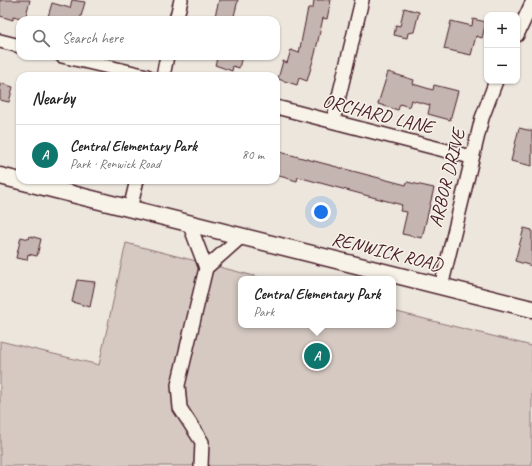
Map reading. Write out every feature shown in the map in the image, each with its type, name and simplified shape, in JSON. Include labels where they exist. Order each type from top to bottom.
[{"type":"street","points":[[177,16],[181,0]]},
{"type":"street","points":[[333,121],[362,0]]},
{"type":"street","points":[[520,29],[532,3]]},
{"type":"street","points":[[0,41],[16,45]]},
{"type":"street","points":[[79,60],[130,72]]},
{"type":"street","points":[[164,72],[166,60]]},
{"type":"street","name":"ARBOR DRIVE","points":[[441,287],[471,157],[482,118],[495,84]]},
{"type":"street","name":"ORCHARD LANE","points":[[280,109],[333,121],[471,157]]},
{"type":"street","name":"RENWICK ROAD","points":[[0,176],[16,180]]},
{"type":"street","name":"RENWICK ROAD","points":[[32,184],[532,309]]},
{"type":"street","points":[[130,208],[136,184]]},
{"type":"street","points":[[189,223],[206,268],[178,385],[180,408],[202,442],[201,466]]},
{"type":"street","points":[[206,268],[242,236]]},
{"type":"shaded area","points":[[126,243],[254,276],[238,276],[238,328],[396,328],[396,312],[532,346],[532,466],[0,466],[0,341],[99,365]]},
{"type":"building","points":[[0,0],[30,0],[26,16],[13,16],[13,20],[0,16]]},
{"type":"building","points":[[72,0],[85,2],[81,16],[48,16],[52,3],[70,8]]},
{"type":"building","points":[[219,0],[238,0],[234,16],[215,16]]},
{"type":"building","points":[[314,0],[331,0],[327,19],[323,18],[307,81],[299,78],[297,85],[280,80],[280,72],[283,61],[287,63],[291,50],[299,53],[308,8],[313,8]]},
{"type":"building","points":[[404,8],[419,12],[414,32],[408,33],[407,38],[394,35],[396,25],[400,26]]},
{"type":"building","points":[[473,19],[484,22],[482,38],[476,36],[471,55],[444,49],[451,21],[472,26]]},
{"type":"building","points":[[217,60],[241,60],[239,68],[233,66],[232,71],[215,65]]},
{"type":"building","points":[[388,72],[414,80],[413,84],[433,90],[434,85],[458,91],[450,120],[428,114],[430,105],[411,100],[409,107],[400,104],[398,110],[378,104]]},
{"type":"building","points":[[0,83],[13,87],[9,102],[0,100]]},
{"type":"building","points":[[519,128],[532,131],[532,166],[511,161]]},
{"type":"building","points":[[280,152],[406,185],[407,182],[434,188],[422,238],[402,234],[407,212],[400,211],[402,205],[298,177],[297,181],[280,176]]},
{"type":"building","points":[[524,228],[532,230],[532,266],[515,261]]},
{"type":"building","points":[[30,236],[41,239],[37,256],[28,254],[27,260],[16,258],[21,237],[29,239]]},
{"type":"building","points":[[77,280],[95,282],[90,307],[72,302]]},
{"type":"place","name":"Central Elementary Park","points":[[317,356]]}]
